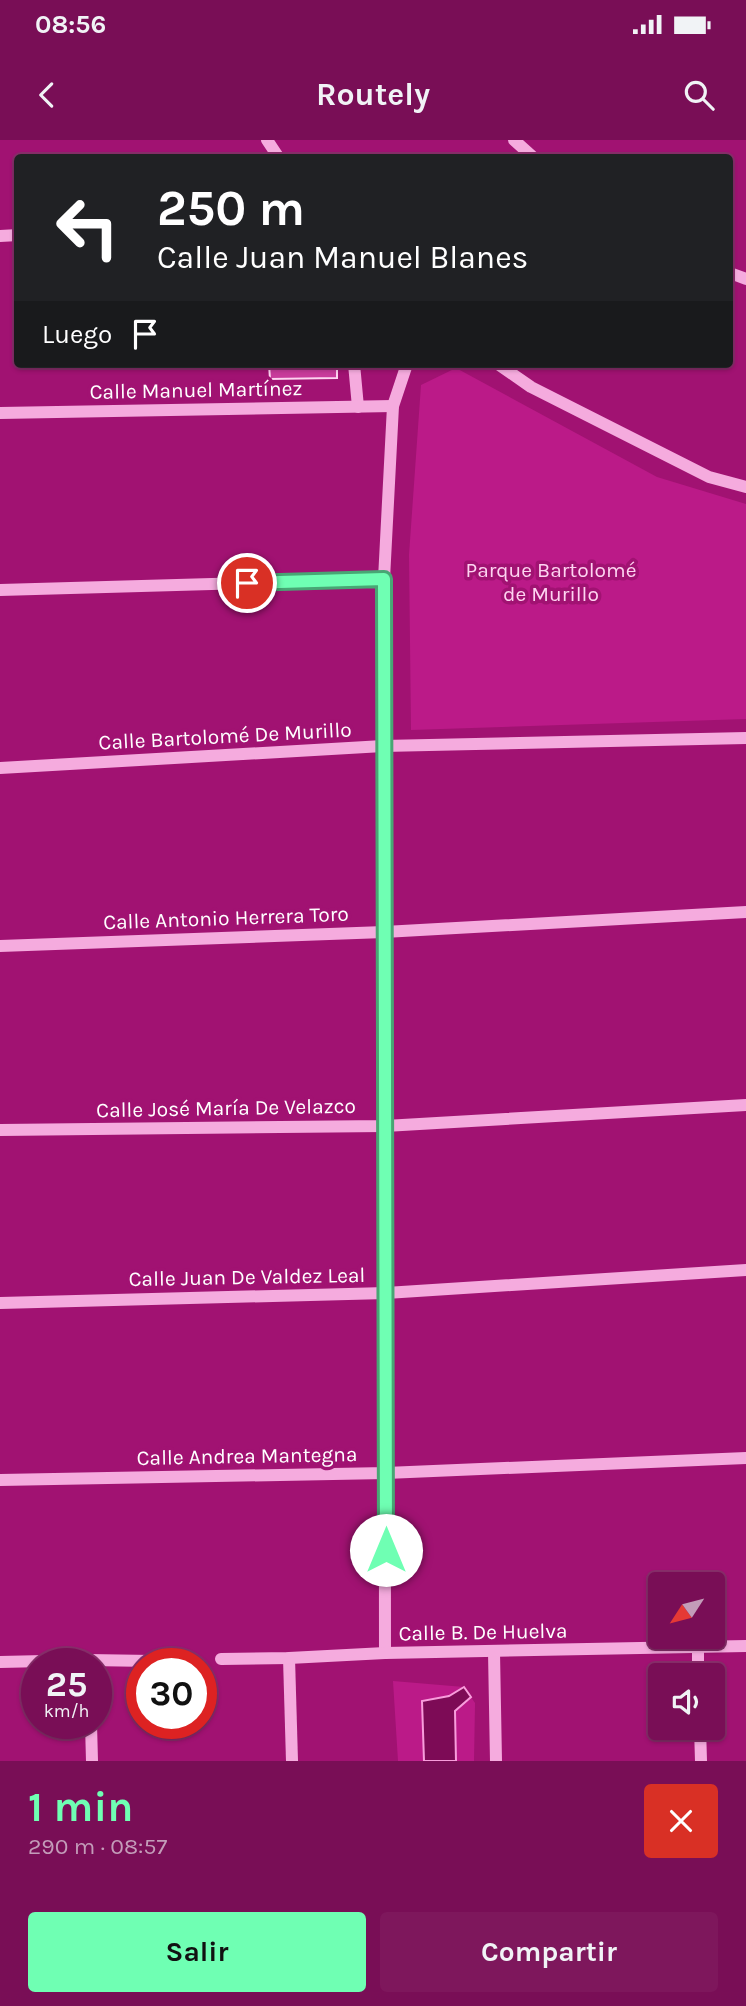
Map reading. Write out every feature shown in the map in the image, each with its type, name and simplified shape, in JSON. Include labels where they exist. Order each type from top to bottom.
[{"type":"street","points":[[514,140],[525,154]]},
{"type":"street","points":[[354,368],[358,407]]},
{"type":"street","points":[[385,1653],[384,579],[393,406],[406,368]]},
{"type":"street","points":[[504,368],[531,387],[709,477],[746,486]]},
{"type":"street","name":"Calle Manuel Martínez","points":[[0,412],[393,406]]},
{"type":"street","points":[[0,590],[384,579]]},
{"type":"street","name":"Calle Bartolomé De Murillo","points":[[0,768],[383,746],[746,738]]},
{"type":"street","name":"Calle Antonio Herrera Toro","points":[[0,946],[384,932],[746,912]]},
{"type":"street","name":"Calle José María De Velazco","points":[[0,1130],[385,1126],[746,1104]]},
{"type":"street","name":"Calle Juan De Valdez Leal","points":[[0,1303],[386,1293],[746,1270]]},
{"type":"street","name":"Calle Andrea Mantegna","points":[[0,1480],[386,1473],[746,1458]]},
{"type":"street","name":"Calle B. De Huelva","points":[[725,1646],[746,1646]]},
{"type":"street","name":"Calle B. De Huelva","points":[[221,1659],[648,1648]]},
{"type":"street","points":[[494,1651],[496,1761]]},
{"type":"street","points":[[289,1658],[292,1761]]},
{"type":"street","points":[[0,1662],[21,1662]]},
{"type":"street","points":[[91,1739],[92,1761]]},
{"type":"street","points":[[700,1740],[701,1761]]},
{"type":"green space","name":"Parque Bartolomé de Murillo","points":[[456,368],[657,477],[746,504],[746,719],[411,730],[409,555],[421,385]]},
{"type":"green space","points":[[393,1681],[464,1687],[475,1703],[474,1761],[398,1761]]},
{"type":"shaded area","points":[[464,1687],[471,1697],[455,1711],[456,1761],[424,1761],[422,1701],[449,1696]]},
{"type":"building","points":[[269,368],[337,368],[337,378],[270,379]]},
{"type":"route","points":[[247,583],[384,579],[386,1550]]}]
